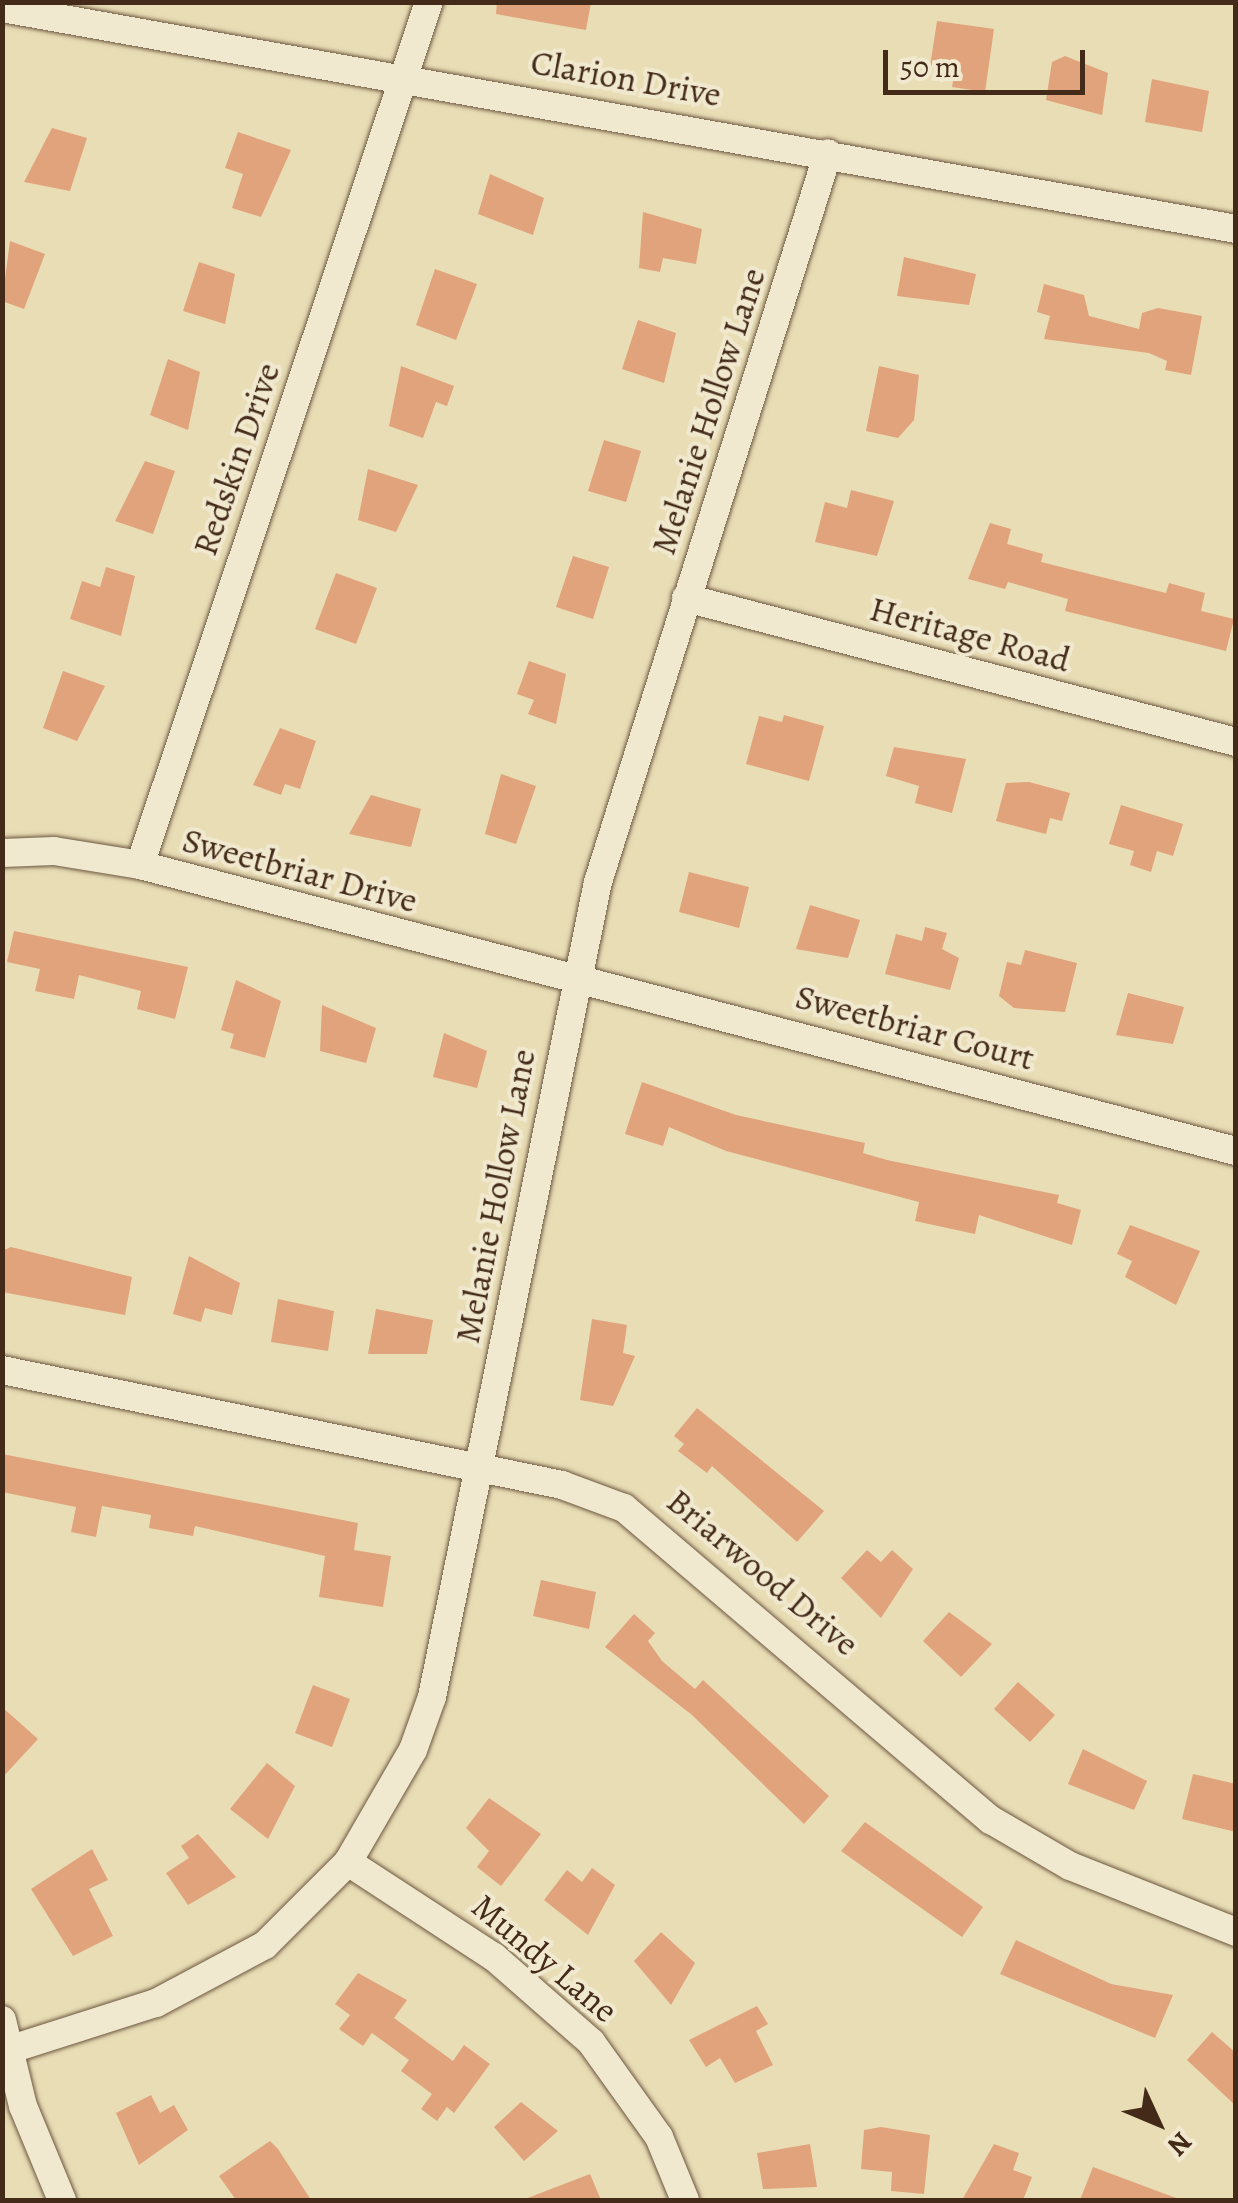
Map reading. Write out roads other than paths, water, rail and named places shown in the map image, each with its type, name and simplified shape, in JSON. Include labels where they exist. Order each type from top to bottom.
[{"type":"street","name":"Redskin Drive","points":[[140,865],[429,2]]},
{"type":"street","name":"Clarion Drive","points":[[2,8],[404,76],[1236,229]]},
{"type":"street","name":"Melanie Hollow Lane","points":[[7,2051],[218,1973],[291,1923],[348,1862],[383,1810],[432,1697],[576,978],[686,598],[828,154]]},
{"type":"street","name":"Heritage Road","points":[[686,598],[1236,742]]},
{"type":"street","name":"Sweetbriar Drive","points":[[2,854],[54,850],[140,865],[576,978]]},
{"type":"street","name":"Sweetbriar Court","points":[[576,978],[1236,1150]]},
{"type":"street","name":"Briarwood Drive","points":[[2,1370],[479,1467],[624,1508],[990,1820],[1070,1866],[1236,1932]]},
{"type":"street","name":"Mundy Lane","points":[[348,1862],[494,1956],[591,2042],[659,2137],[685,2200]]},
{"type":"street","points":[[2,2020],[7,2051],[62,2200]]}]
